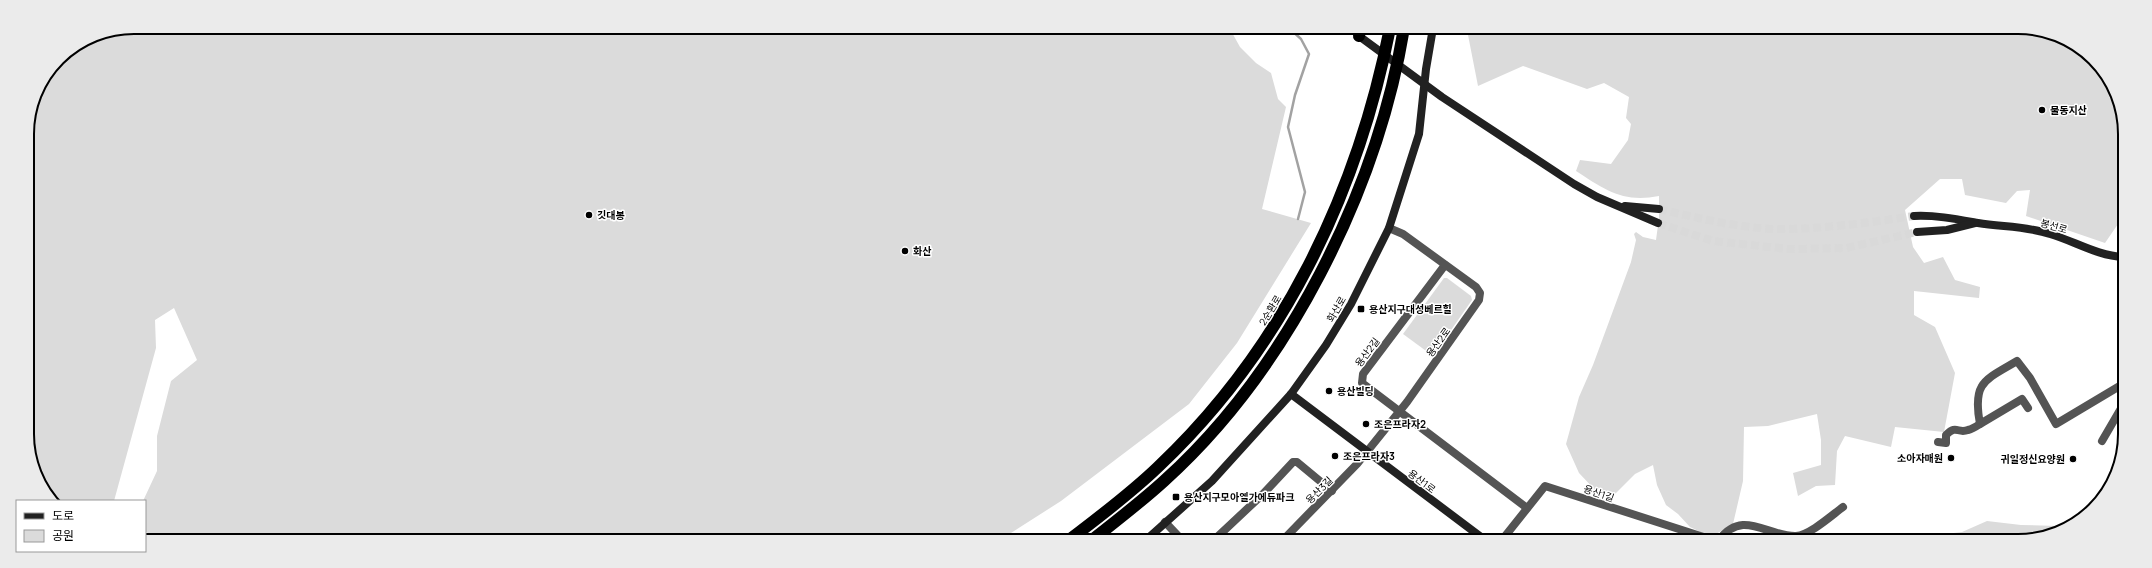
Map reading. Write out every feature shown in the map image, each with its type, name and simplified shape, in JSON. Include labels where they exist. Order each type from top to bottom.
[{"type":"highway","name":"2순환로","points":[[1077,534],[1115,505],[1158,467],[1202,422],[1244,371],[1276,325],[1310,266],[1336,210],[1359,148],[1378,80],[1389,34]]},
{"type":"highway","points":[[1099,534],[1164,481],[1204,441],[1240,397],[1298,314],[1325,266],[1353,204],[1368,162],[1392,81],[1403,34]]},
{"type":"main road","points":[[1361,34],[1426,86],[1574,184],[1597,197],[1658,223]]},
{"type":"main road","name":"화산로","points":[[1152,534],[1212,481],[1291,394],[1326,345],[1351,304],[1389,228],[1419,134],[1432,34]]},
{"type":"main road","points":[[1620,206],[1660,209]]},
{"type":"main road","name":"봉선로","points":[[1914,216],[1954,218],[1977,223],[2048,233],[2089,249],[2118,257]]},
{"type":"main road","points":[[1917,232],[1947,230],[1977,223]]},
{"type":"main road","name":"용산1로","points":[[1291,394],[1477,534]]},
{"type":"street","name":"용산2로","points":[[1367,452],[1400,411],[1479,300],[1480,293],[1476,287],[1404,234],[1389,228]]},
{"type":"street","name":"용산2길","points":[[1445,265],[1361,379],[1364,386],[1400,411],[1527,508]]},
{"type":"street","points":[[1980,424],[1978,394],[1986,379],[2017,361],[2030,378],[2056,424],[2118,387]]},
{"type":"street","points":[[1938,442],[1946,443],[1946,435],[1952,430],[1967,431],[2022,399],[2028,408]]},
{"type":"street","points":[[2102,441],[2118,414]]},
{"type":"street","name":"용산3길","points":[[1289,534],[1332,492],[1367,452]]},
{"type":"street","points":[[1220,534],[1263,494],[1293,462],[1297,462],[1332,492]]},
{"type":"street","name":"용산1길","points":[[1507,534],[1545,486],[1694,534]]},
{"type":"street","points":[[1803,534],[1825,521],[1843,507]]},
{"type":"street","points":[[1165,522],[1176,534]]},
{"type":"street","points":[[1724,534],[1743,525],[1754,525],[1786,534]]},
{"type":"green space","points":[[127,34],[1233,34],[1240,47],[1256,63],[1271,73],[1278,99],[1286,107],[1262,209],[1311,223],[1237,343],[1189,404],[1061,501],[1009,534],[149,534],[146,532],[146,500],[143,500],[157,471],[157,436],[171,381],[197,360],[174,308],[155,320],[156,348],[114,500],[59,500],[44,478],[39,466],[34,441],[34,127],[37,108],[44,90],[63,63],[90,44],[102,39]]},
{"type":"green space","points":[[2025,34],[2050,39],[2074,51],[2089,63],[2105,84],[2113,102],[2118,134],[2118,224],[2105,243],[2026,216],[2030,190],[2017,191],[2006,203],[1965,195],[1962,179],[1940,179],[1905,210],[1913,247],[1924,263],[1943,257],[1955,280],[1980,287],[1979,298],[1914,291],[1914,315],[1935,327],[1955,373],[1944,432],[1895,427],[1891,447],[1845,436],[1837,451],[1835,485],[1816,486],[1798,496],[1793,473],[1821,465],[1821,440],[1817,414],[1768,426],[1744,427],[1743,481],[1733,524],[1716,534],[1705,534],[1690,527],[1678,514],[1666,505],[1657,485],[1653,465],[1635,474],[1614,495],[1596,491],[1579,473],[1566,444],[1579,397],[1593,365],[1631,262],[1636,240],[1634,234],[1636,232],[1643,237],[1656,240],[1659,218],[1659,196],[1635,198],[1615,193],[1596,184],[1576,171],[1580,160],[1611,164],[1628,140],[1631,124],[1626,118],[1629,97],[1604,83],[1587,89],[1523,66],[1478,86],[1468,35]]},
{"type":"green space","points":[[1444,278],[1447,278],[1471,296],[1472,300],[1433,356],[1403,334]]},
{"type":"green space","points":[[1987,521],[2021,525],[2056,526],[2044,531],[2025,534],[1946,534],[1962,532]]},
{"type":"waterway","points":[[1296,34],[1301,39],[1309,54],[1295,95],[1288,127],[1305,192],[1298,219]]},
{"type":"tunnel","points":[[1659,209],[1740,226],[1773,229],[1836,226],[1914,216]]},
{"type":"tunnel","points":[[1658,223],[1713,241],[1788,249],[1846,248],[1917,232]]},
{"type":"place","name":"물동지산","points":[[2042,110]]},
{"type":"place","name":"깃대봉","points":[[589,215]]},
{"type":"place","name":"화산","points":[[905,251]]},
{"type":"place","name":"용산지구대성베르힐","points":[[1361,309]]},
{"type":"place","name":"용산빌딩","points":[[1329,391]]},
{"type":"place","name":"조은프라자2","points":[[1366,424]]},
{"type":"place","name":"조은프라자3","points":[[1335,456]]},
{"type":"place","name":"소아자매원","points":[[1951,458]]},
{"type":"place","name":"귀일정신요양원","points":[[2073,459]]},
{"type":"place","name":"용산지구모아엘가에듀파크","points":[[1176,497]]}]
